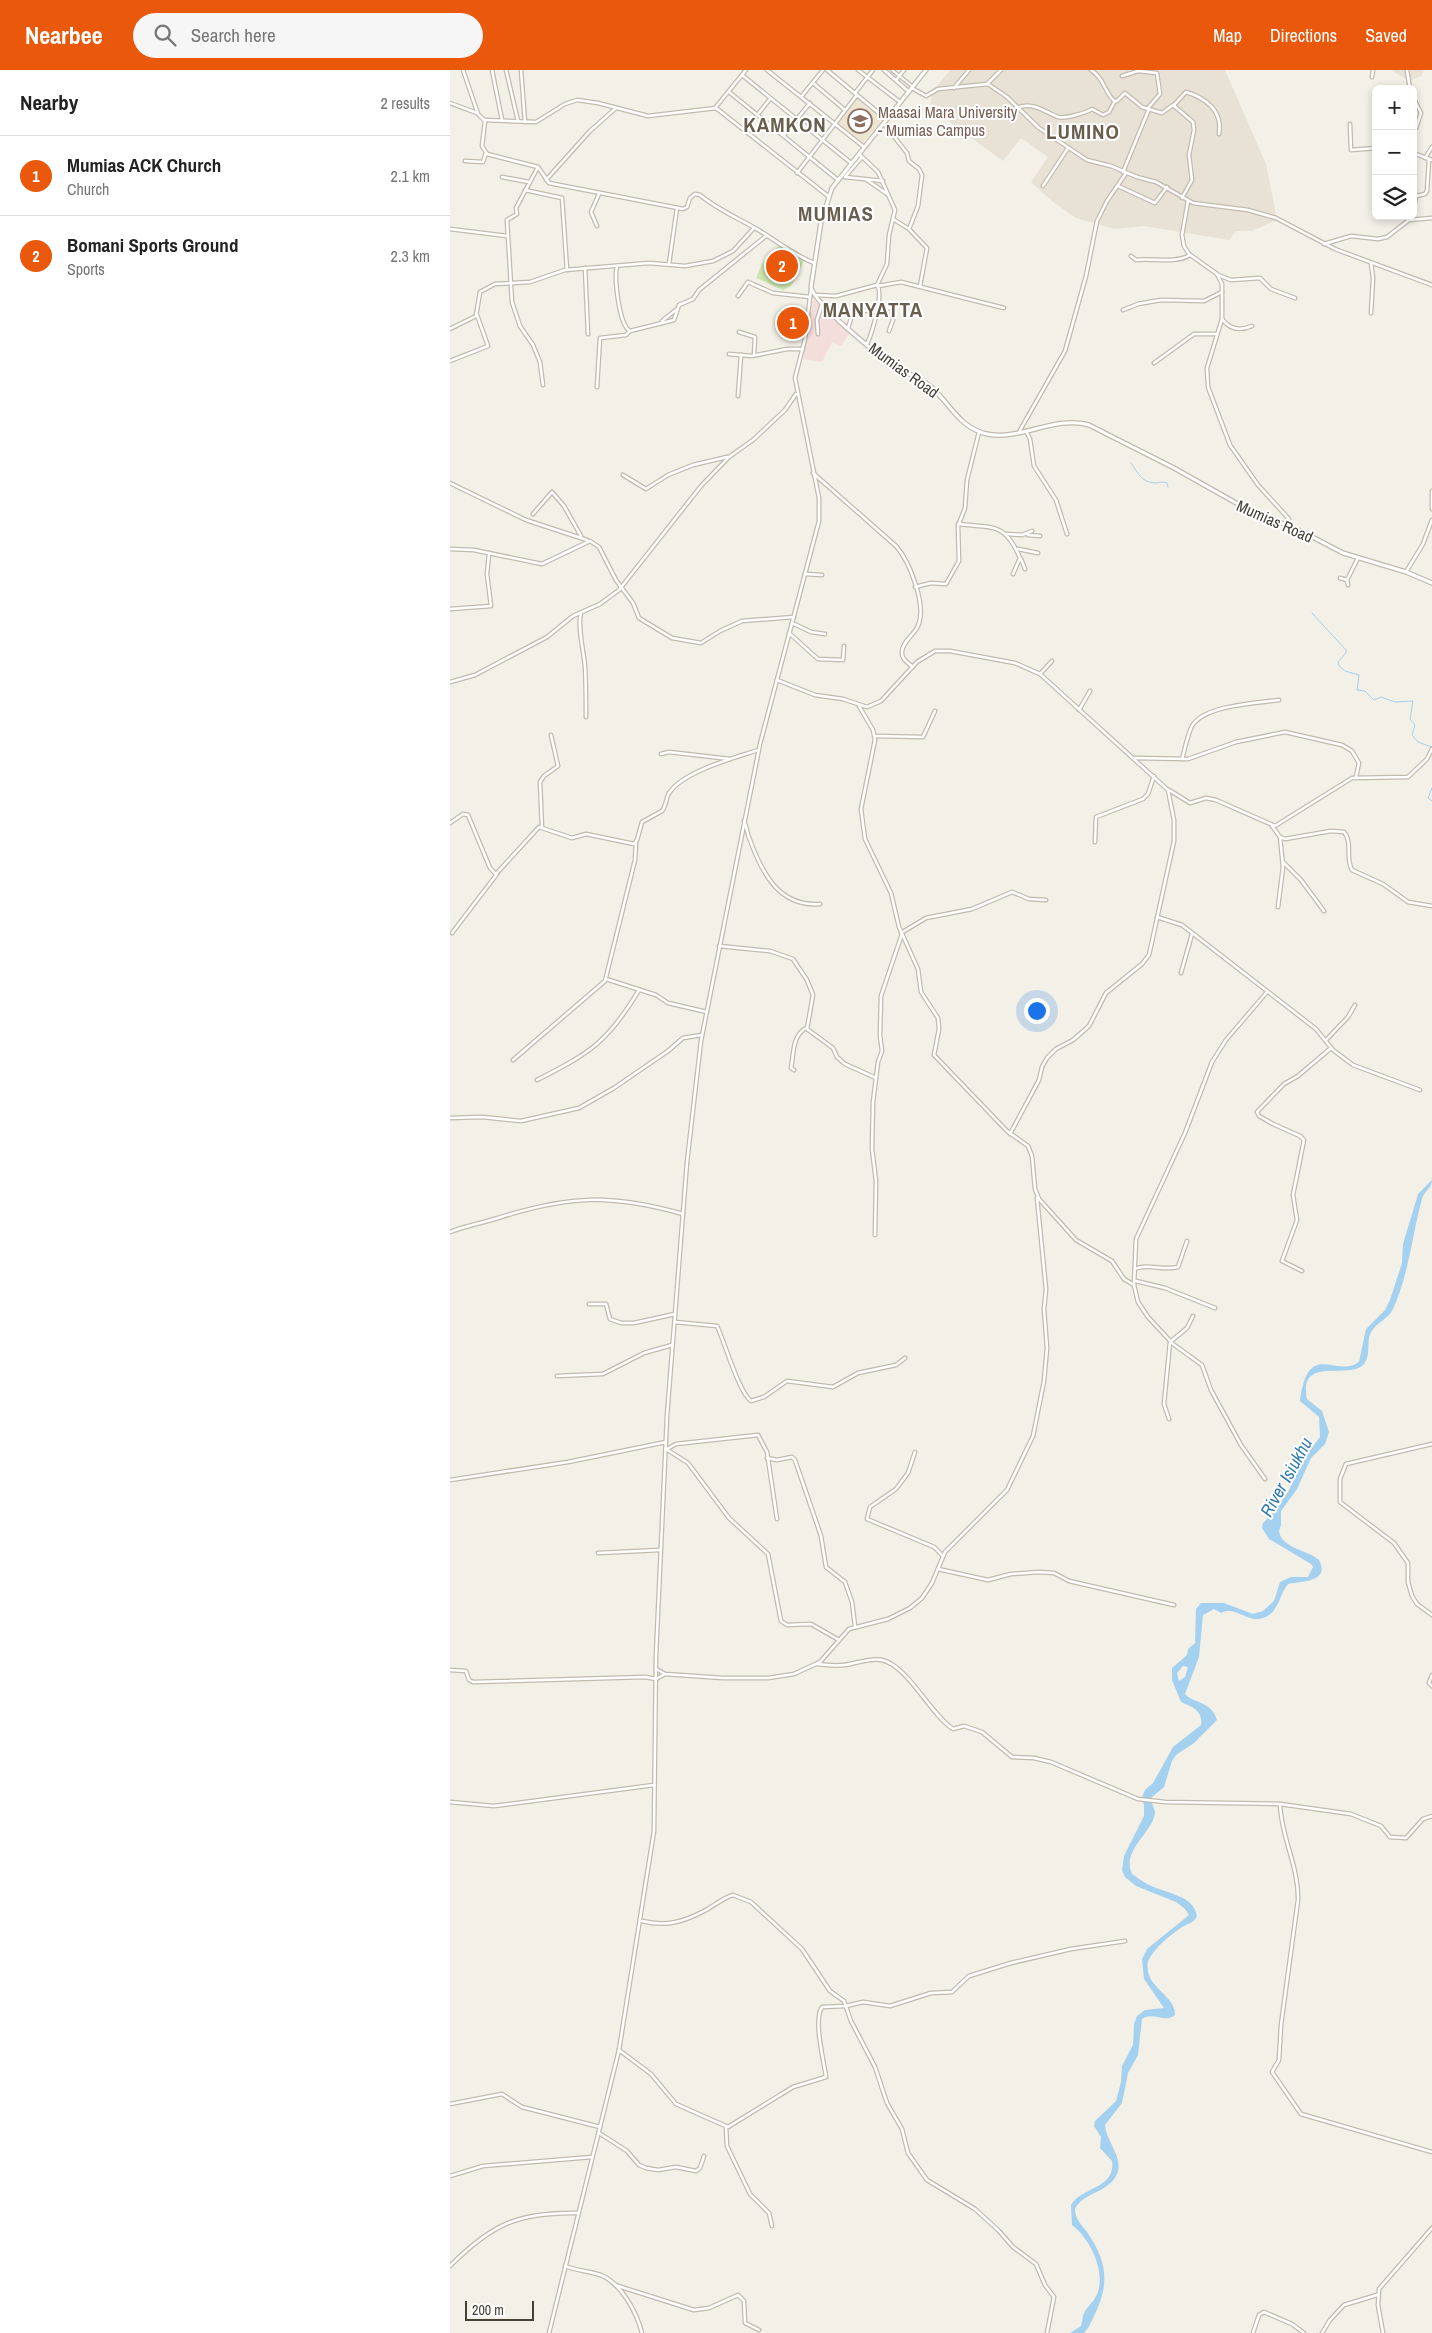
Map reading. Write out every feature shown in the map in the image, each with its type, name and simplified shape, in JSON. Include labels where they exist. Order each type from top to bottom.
[{"type":"street","points":[[463,70],[478,114]]},
{"type":"street","points":[[492,70],[502,120]]},
{"type":"street","points":[[506,70],[518,121]]},
{"type":"street","points":[[522,70],[525,122]]},
{"type":"street","points":[[450,103],[478,114],[484,120],[525,122],[540,120],[573,101],[598,103],[639,115],[654,116],[715,108],[730,92],[746,70]]},
{"type":"street","points":[[767,70],[864,147]]},
{"type":"street","points":[[773,75],[777,70]]},
{"type":"street","points":[[802,97],[823,70]]},
{"type":"street","points":[[827,70],[886,119]]},
{"type":"street","points":[[858,70],[900,102]]},
{"type":"street","points":[[797,173],[874,70]]},
{"type":"street","points":[[884,70],[908,91]]},
{"type":"street","points":[[892,70],[926,96],[935,90],[987,84],[1004,94],[1039,128],[1088,160],[1111,166],[1125,173],[1167,187],[1188,201],[1248,210],[1276,218],[1295,226],[1324,244],[1432,284]]},
{"type":"street","points":[[896,80],[904,70]]},
{"type":"street","points":[[845,177],[864,147],[926,70]]},
{"type":"street","points":[[954,88],[969,70]]},
{"type":"street","points":[[987,84],[1001,70]]},
{"type":"street","points":[[1091,70],[1100,76],[1107,93],[1115,102]]},
{"type":"street","points":[[1372,77],[1373,70]]},
{"type":"street","points":[[1407,70],[1409,85]]},
{"type":"street","points":[[1019,432],[1065,351],[1086,276],[1097,221],[1107,200],[1125,173],[1148,109],[1160,95],[1156,72],[1138,71],[1122,76]]},
{"type":"street","points":[[742,75],[851,163]]},
{"type":"street","points":[[813,83],[845,110]]},
{"type":"street","points":[[730,92],[838,178],[883,181]]},
{"type":"street","points":[[1017,108],[1029,105],[1060,118],[1086,114],[1092,109],[1103,115],[1109,112],[1124,93],[1140,106],[1163,113],[1174,105],[1186,92],[1204,100],[1217,115],[1220,134]]},
{"type":"street","points":[[758,114],[770,99]]},
{"type":"street","points":[[784,135],[810,103]]},
{"type":"street","points":[[1174,105],[1194,123],[1189,155],[1192,180],[1182,198]]},
{"type":"street","points":[[1417,105],[1421,113],[1417,125]]},
{"type":"street","points":[[546,180],[590,132],[616,108]]},
{"type":"street","points":[[715,108],[828,196]]},
{"type":"street","points":[[484,120],[482,146],[486,153],[538,167],[549,183],[677,208],[687,207],[690,198],[695,194],[814,262]]},
{"type":"street","points":[[884,123],[907,153],[909,161],[922,175],[918,206],[909,229]]},
{"type":"street","points":[[1350,124],[1352,150],[1372,148]]},
{"type":"street","points":[[1425,158],[1432,147]]},
{"type":"street","points":[[1043,186],[1068,148]]},
{"type":"street","points":[[465,162],[483,162],[486,153]]},
{"type":"street","points":[[549,2333],[619,2050],[654,1831],[656,1669],[666,1442],[672,1345],[691,1122],[702,1035],[758,750],[820,514],[819,498],[796,393],[795,374],[803,349],[814,262],[828,196],[838,178],[860,155]]},
{"type":"street","points":[[860,155],[878,172],[895,210],[889,235],[887,264],[877,286]]},
{"type":"street","points":[[1417,155],[1431,159],[1427,189],[1425,194],[1417,196]]},
{"type":"street","points":[[538,167],[516,208],[518,214],[507,220],[507,236],[510,283],[515,315],[540,362],[543,385]]},
{"type":"street","points":[[502,177],[529,182]]},
{"type":"street","points":[[866,180],[888,195]]},
{"type":"street","points":[[1118,186],[1155,203],[1167,187]]},
{"type":"street","points":[[525,190],[562,198],[567,270]]},
{"type":"street","points":[[597,226],[591,212],[599,194]]},
{"type":"street","points":[[1188,201],[1182,242],[1190,255],[1217,274],[1230,280],[1260,278],[1270,288],[1295,298]]},
{"type":"street","points":[[669,264],[677,208]]},
{"type":"street","points":[[1324,244],[1351,236],[1378,239],[1387,236],[1409,220],[1432,218]]},
{"type":"street","points":[[893,219],[909,229],[927,248],[920,287]]},
{"type":"street","points":[[450,362],[487,346],[477,315],[478,297],[482,290],[495,284],[530,282],[567,270],[585,268],[649,263],[689,266],[724,258],[733,252],[754,228]]},
{"type":"street","points":[[450,229],[507,236]]},
{"type":"street","points":[[660,322],[682,303],[693,300],[699,290],[766,236]]},
{"type":"street","points":[[1131,256],[1136,260],[1154,260],[1181,259],[1190,255]]},
{"type":"street","points":[[1371,262],[1373,278],[1371,314]]},
{"type":"street","points":[[617,266],[616,277],[620,305],[625,326],[629,331]]},
{"type":"street","points":[[585,268],[588,334]]},
{"type":"street","points":[[1217,274],[1221,282],[1222,319],[1207,368],[1207,385],[1224,435],[1258,486],[1290,519],[1289,526]]},
{"type":"street","points":[[738,296],[748,282],[773,293],[810,297]]},
{"type":"street","points":[[814,295],[836,296],[898,282],[1004,308]]},
{"type":"street","points":[[867,344],[880,290],[877,286]]},
{"type":"street","name":"Mumias Road","points":[[811,290],[822,304],[848,328],[893,365],[926,383],[942,398],[961,421],[979,432],[995,435],[1058,425],[1089,425],[1174,468],[1245,508],[1358,558],[1406,572],[1432,583]]},
{"type":"street","points":[[1123,310],[1138,304],[1161,300],[1204,301],[1222,292]]},
{"type":"street","points":[[818,334],[817,320],[822,304]]},
{"type":"street","points":[[877,304],[892,309],[893,320],[889,331]]},
{"type":"street","points":[[597,387],[600,338],[627,335],[629,331],[674,320],[677,308]]},
{"type":"street","points":[[848,328],[854,309],[876,312]]},
{"type":"street","points":[[450,329],[477,315]]},
{"type":"street","points":[[1222,319],[1234,329],[1252,326]]},
{"type":"street","points":[[739,332],[755,337],[754,355]]},
{"type":"street","points":[[1154,363],[1194,334],[1217,334]]},
{"type":"street","points":[[729,354],[754,355],[786,349],[803,349]]},
{"type":"street","points":[[738,396],[742,355]]},
{"type":"street","points":[[450,682],[475,675],[547,637],[581,613],[605,602],[621,587],[681,510],[728,457],[760,434],[789,406],[796,393]]},
{"type":"street","points":[[1026,431],[1030,439],[1034,466],[1056,500],[1067,534]]},
{"type":"street","points":[[916,587],[931,583],[946,584],[954,573],[960,559],[958,524],[965,508],[967,480],[979,432]]},
{"type":"street","points":[[623,475],[646,488],[668,475],[693,465],[728,457]]},
{"type":"street","points":[[813,473],[896,546],[906,560],[916,587],[919,623],[902,648],[902,653],[903,658],[913,667]]},
{"type":"street","points":[[450,483],[529,522],[588,540],[599,546],[621,587],[633,603],[640,619],[668,637],[682,641],[704,643],[720,631],[746,620],[794,617]]},
{"type":"street","points":[[1432,491],[1432,510]]},
{"type":"street","points":[[534,514],[552,492],[564,506],[582,538]]},
{"type":"street","points":[[1406,572],[1424,544],[1432,520]]},
{"type":"street","points":[[958,524],[994,528],[1008,534],[1040,536]]},
{"type":"street","points":[[1027,534],[1032,531]]},
{"type":"street","points":[[1008,534],[1025,570]]},
{"type":"street","points":[[450,549],[474,550],[524,562],[544,563],[588,540]]},
{"type":"street","points":[[1016,548],[1021,552],[1038,553]]},
{"type":"street","points":[[450,609],[491,606],[487,574],[489,553]]},
{"type":"street","points":[[1013,574],[1020,558]]},
{"type":"street","points":[[1348,585],[1347,580],[1358,558]]},
{"type":"street","points":[[805,574],[822,575]]},
{"type":"street","points":[[1340,578],[1347,580]]},
{"type":"street","points":[[581,613],[578,622],[582,636],[585,666],[586,718]]},
{"type":"street","points":[[792,623],[811,632],[825,634]]},
{"type":"street","points":[[789,633],[818,659],[844,660],[844,646]]},
{"type":"street","points":[[777,680],[815,695],[867,707],[877,704],[928,654],[945,650],[1015,663],[1040,674],[1168,790],[1190,803],[1211,798],[1272,826],[1285,839],[1331,831],[1344,832],[1348,838],[1349,863],[1352,870],[1383,884],[1410,903],[1432,906]]},
{"type":"street","points":[[1040,674],[1052,661]]},
{"type":"street","points":[[1079,710],[1090,692]]},
{"type":"street","points":[[1182,759],[1192,727],[1200,717],[1212,711],[1235,706],[1279,700]]},
{"type":"street","points":[[656,1669],[665,1674],[768,1678],[794,1674],[817,1664],[848,1630],[856,1626],[880,1622],[910,1608],[926,1592],[943,1556],[1007,1490],[1033,1436],[1044,1381],[1047,1348],[1044,1309],[1046,1289],[1030,1148],[1010,1134],[934,1055],[939,1029],[938,1018],[921,992],[918,969],[902,933],[888,886],[865,839],[861,809],[875,748],[875,736],[859,706]]},
{"type":"street","points":[[875,736],[923,737],[935,712]]},
{"type":"street","points":[[1134,758],[1192,758],[1242,740],[1287,732],[1336,744],[1351,750],[1359,762],[1356,777]]},
{"type":"street","points":[[542,828],[540,782],[544,776],[558,766],[551,735]]},
{"type":"street","points":[[1272,826],[1323,794],[1356,777],[1407,777],[1425,761],[1432,749]]},
{"type":"street","points":[[513,1060],[606,979],[610,955],[635,860],[636,843],[642,822],[662,812],[669,794],[692,776],[731,759],[758,750]]},
{"type":"street","points":[[661,754],[669,752],[731,759]]},
{"type":"street","points":[[1095,842],[1096,817],[1144,799],[1148,794],[1154,776]]},
{"type":"street","points":[[1010,1134],[1039,1080],[1042,1066],[1047,1058],[1056,1049],[1073,1040],[1089,1026],[1106,993],[1146,959],[1153,942],[1174,841],[1174,827],[1168,790]]},
{"type":"street","points":[[450,823],[461,815],[467,814],[491,870],[497,874]]},
{"type":"street","points":[[744,821],[759,864],[778,892],[807,904],[820,904]]},
{"type":"street","points":[[452,932],[497,874],[537,828],[572,838],[586,834],[620,842],[636,843]]},
{"type":"street","points":[[1278,907],[1284,862],[1280,836]]},
{"type":"street","points":[[1284,862],[1324,910]]},
{"type":"street","points":[[875,1235],[876,1181],[872,1144],[873,1102],[882,1048],[880,1036],[881,996],[902,933],[926,918],[972,910],[1011,892],[1029,899],[1046,900]]},
{"type":"street","points":[[1157,917],[1179,924],[1316,1029],[1331,1048],[1356,1066],[1420,1090]]},
{"type":"street","points":[[1181,973],[1192,934]]},
{"type":"street","points":[[719,946],[770,950],[793,959],[806,980],[813,995],[806,1028],[798,1034],[796,1039],[790,1068],[794,1070]]},
{"type":"street","points":[[606,979],[656,995],[668,1003],[707,1012]]},
{"type":"street","points":[[537,1080],[578,1058],[603,1041],[621,1019],[639,990]]},
{"type":"street","points":[[1265,1478],[1241,1445],[1211,1390],[1201,1364],[1170,1342],[1140,1306],[1135,1283],[1134,1248],[1138,1235],[1183,1138],[1212,1062],[1226,1040],[1267,992]]},
{"type":"street","points":[[1326,1040],[1348,1016],[1355,1005]]},
{"type":"street","points":[[806,1028],[833,1048],[837,1058],[845,1064],[876,1078]]},
{"type":"street","points":[[450,1118],[521,1121],[579,1108],[614,1088],[668,1051],[683,1038],[702,1035]]},
{"type":"street","points":[[1302,1271],[1282,1261],[1297,1220],[1293,1195],[1304,1140],[1300,1136],[1263,1119],[1257,1112],[1284,1084],[1298,1076],[1331,1048]]},
{"type":"street","points":[[1037,1197],[1076,1240],[1110,1258],[1124,1279],[1135,1283],[1165,1288],[1215,1308]]},
{"type":"street","points":[[450,1232],[518,1211],[585,1199],[624,1201],[683,1214]]},
{"type":"street","points":[[1134,1270],[1140,1267],[1168,1269],[1178,1267],[1188,1241]]},
{"type":"street","points":[[589,1304],[606,1304],[609,1319],[625,1323],[676,1314]]},
{"type":"street","points":[[1169,1419],[1164,1404],[1170,1342],[1187,1328],[1193,1316]]},
{"type":"street","points":[[675,1322],[718,1326],[730,1363],[746,1397],[751,1401],[764,1397],[787,1382],[833,1387],[858,1373],[896,1364],[904,1358]]},
{"type":"street","points":[[557,1376],[603,1374],[644,1353],[672,1345]]},
{"type":"street","points":[[666,1449],[676,1444],[710,1442],[756,1434],[761,1438],[768,1458],[778,1519]]},
{"type":"street","points":[[450,1480],[568,1462],[666,1442]]},
{"type":"street","points":[[1432,1444],[1346,1464],[1342,1471],[1338,1492],[1342,1505],[1397,1546],[1408,1563],[1408,1586],[1412,1596],[1417,1604],[1432,1615]]},
{"type":"street","points":[[666,1449],[688,1463],[729,1518],[769,1556],[781,1622],[789,1625],[811,1624],[839,1640]]},
{"type":"street","points":[[914,1452],[908,1473],[892,1492],[870,1507],[867,1519],[934,1547],[943,1556]]},
{"type":"street","points":[[768,1458],[777,1460],[792,1457],[795,1460],[821,1536],[826,1567],[845,1582],[852,1602],[856,1626]]},
{"type":"street","points":[[598,1553],[660,1550]]},
{"type":"street","points":[[938,1569],[988,1580],[1011,1574],[1052,1573],[1069,1581],[1174,1605]]},
{"type":"street","points":[[817,1664],[843,1665],[880,1660],[888,1662],[917,1690],[942,1721],[954,1729],[964,1726],[982,1732],[1012,1757],[1034,1758],[1051,1762],[1138,1799],[1165,1802],[1280,1804],[1351,1814],[1381,1826],[1390,1837],[1406,1838],[1423,1818],[1432,1816]]},
{"type":"street","points":[[450,1670],[466,1671],[469,1680],[473,1682],[645,1677],[656,1679],[665,1674]]},
{"type":"street","points":[[1432,1675],[1429,1683],[1432,1686]]},
{"type":"street","points":[[450,1802],[494,1806],[654,1785]]},
{"type":"street","points":[[1280,1804],[1281,1820],[1298,1884],[1298,1900],[1281,2025],[1279,2060],[1272,2072],[1301,2114],[1432,2152]]},
{"type":"street","points":[[641,1920],[656,1924],[670,1924],[705,1910],[727,1897],[741,1897],[763,1912],[802,1949],[830,1990],[844,2001],[851,2021],[876,2067],[887,2103],[902,2129],[910,2158],[927,2180],[974,2209],[1000,2231],[1013,2248],[1032,2260],[1039,2268],[1045,2285],[1054,2297],[1047,2333]]},
{"type":"street","points":[[726,2127],[793,2087],[826,2077],[820,2011],[822,2007],[846,2006],[863,2002],[890,2006],[931,1993],[952,1992],[969,1976],[1011,1964],[1070,1949],[1125,1941]]},
{"type":"street","points":[[619,2050],[651,2074],[676,2104],[726,2127]]},
{"type":"street","points":[[450,2104],[502,2094],[522,2107],[600,2127]]},
{"type":"street","points":[[726,2127],[727,2146],[740,2169],[750,2194],[768,2213],[772,2226]]},
{"type":"street","points":[[598,2132],[627,2151],[639,2165],[646,2168],[662,2170],[676,2167],[696,2171],[700,2168],[704,2156]]},
{"type":"street","points":[[450,2176],[483,2166],[592,2157]]},
{"type":"street","points":[[450,2266],[496,2227],[540,2214],[578,2212]]},
{"type":"street","points":[[1383,2333],[1377,2295],[1383,2284],[1432,2228]]},
{"type":"street","points":[[565,2266],[603,2276],[616,2286],[636,2316],[642,2333]]},
{"type":"street","points":[[616,2286],[694,2310],[709,2308],[738,2295],[744,2301],[745,2323],[759,2330]]},
{"type":"street","points":[[1322,2333],[1330,2320],[1344,2305],[1377,2295]]},
{"type":"street","points":[[1253,2333],[1259,2315],[1264,2312],[1292,2324],[1304,2333]]},
{"type":"shaded area","points":[[950,70],[1225,70],[1266,164],[1277,220],[1252,231],[1236,231],[1229,240],[1144,226],[1114,229],[1076,218],[1053,202],[1031,182],[1048,157],[1021,138],[1003,161],[943,117],[942,107],[930,104],[933,91]]},
{"type":"shaded area","points":[[1391,70],[1424,70],[1421,76],[1409,81]]},
{"type":"shaded area","name":"Maasai Mara University - Mumias Campus","points":[[857,98],[883,119],[863,143],[838,123]]},
{"type":"shaded area","points":[[813,299],[850,332],[841,346],[832,342],[822,362],[803,359]]},
{"type":"green space","points":[[781,243],[805,259],[791,286],[783,290],[756,278],[762,264]]},
{"type":"water","points":[[1432,1180],[1422,1199],[1407,1268],[1398,1296],[1391,1312],[1374,1328],[1370,1335],[1368,1356],[1364,1364],[1357,1369],[1317,1373],[1310,1377],[1306,1385],[1307,1399],[1322,1411],[1329,1432],[1325,1444],[1311,1458],[1297,1489],[1281,1511],[1279,1531],[1281,1537],[1290,1545],[1319,1560],[1322,1568],[1321,1573],[1312,1580],[1288,1584],[1274,1610],[1266,1617],[1254,1619],[1231,1611],[1221,1613],[1214,1609],[1203,1615],[1199,1657],[1185,1694],[1211,1709],[1217,1720],[1194,1743],[1176,1755],[1172,1761],[1164,1787],[1151,1798],[1155,1813],[1153,1821],[1134,1850],[1130,1865],[1132,1874],[1145,1883],[1185,1899],[1195,1909],[1197,1916],[1193,1922],[1182,1927],[1163,1942],[1148,1961],[1150,1978],[1170,2002],[1174,2008],[1175,2015],[1167,2018],[1150,2016],[1142,2019],[1138,2055],[1128,2073],[1122,2103],[1105,2125],[1108,2137],[1117,2156],[1119,2168],[1117,2174],[1108,2185],[1084,2199],[1075,2209],[1077,2219],[1087,2232],[1101,2257],[1104,2268],[1104,2280],[1100,2302],[1088,2328],[1084,2333],[1070,2333],[1081,2326],[1084,2313],[1097,2295],[1100,2283],[1098,2264],[1090,2246],[1072,2225],[1071,2205],[1082,2194],[1097,2187],[1109,2177],[1112,2170],[1112,2161],[1100,2148],[1101,2137],[1094,2126],[1095,2121],[1116,2101],[1121,2082],[1122,2066],[1133,2045],[1134,2024],[1137,2016],[1145,2010],[1164,2008],[1144,1979],[1142,1959],[1147,1949],[1189,1915],[1176,1902],[1136,1886],[1125,1877],[1122,1870],[1124,1856],[1144,1816],[1142,1797],[1145,1790],[1153,1783],[1173,1747],[1201,1725],[1198,1712],[1181,1702],[1172,1680],[1172,1668],[1187,1655],[1188,1649],[1195,1643],[1196,1609],[1201,1603],[1224,1603],[1253,1614],[1263,1611],[1274,1601],[1280,1582],[1291,1577],[1308,1577],[1313,1567],[1311,1564],[1269,1539],[1262,1528],[1263,1523],[1275,1511],[1289,1490],[1303,1459],[1320,1437],[1319,1417],[1300,1401],[1304,1382],[1309,1371],[1316,1365],[1350,1366],[1359,1362],[1366,1329],[1385,1310],[1390,1300],[1402,1263],[1403,1244],[1418,1194]],"holes":[[[1183,1666],[1188,1667],[1185,1677],[1179,1681],[1177,1673]]]},
{"type":"waterway","points":[[1131,463],[1146,481],[1155,483],[1165,482],[1168,487]]},
{"type":"waterway","points":[[1312,613],[1346,650],[1346,653],[1338,662],[1339,666],[1345,671],[1359,675],[1357,690],[1365,691],[1374,700],[1381,697],[1395,702],[1413,701],[1410,719],[1415,725],[1412,735],[1418,742],[1432,747]]},
{"type":"waterway","points":[[1432,788],[1428,798],[1432,801]]},
{"type":"place","name":"Maasai Mara University - Mumias Campus","points":[[860,121]]},
{"type":"place","name":"Bomani Sports Ground","points":[[782,266]]},
{"type":"place","name":"Mumias ACK Church","points":[[793,323]]},
{"type":"district","name":"KAMKON","points":[[785,124]]},
{"type":"district","name":"LUMINO","points":[[1083,131]]},
{"type":"district","name":"MUMIAS","points":[[836,213]]},
{"type":"district","name":"MANYATTA","points":[[873,309]]},
{"type":"water label","name":"River Isiukhu","points":[[1286,1477]]}]
